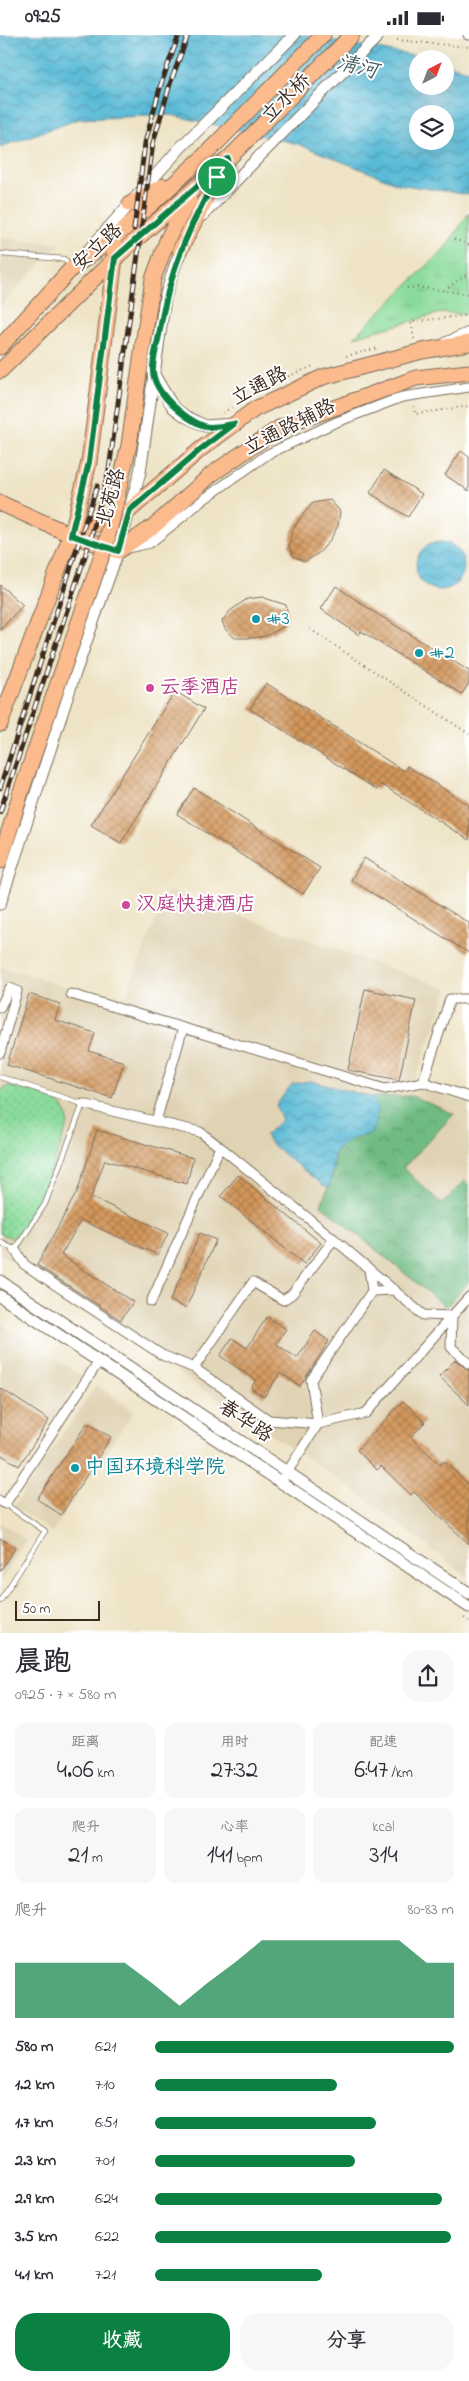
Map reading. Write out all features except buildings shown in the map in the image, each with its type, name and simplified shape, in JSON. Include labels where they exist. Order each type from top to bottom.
[{"type":"main road","name":"立水桥","points":[[202,159],[323,35]]},
{"type":"main road","name":"立水桥","points":[[228,159],[352,35]]},
{"type":"main road","name":"安立路","points":[[0,347],[72,268],[113,239],[202,159]]},
{"type":"main road","name":"安立路","points":[[0,371],[115,258],[228,159]]},
{"type":"main road","points":[[180,250],[204,201],[228,159]]},
{"type":"main road","points":[[130,203],[180,178]]},
{"type":"main road","name":"北苑路","points":[[0,861],[21,792],[107,540],[129,445],[154,279],[161,256],[180,213],[194,189]]},
{"type":"main road","name":"北苑路","points":[[0,724],[71,535],[89,462],[115,258],[113,239]]},
{"type":"main road","name":"立通路","points":[[71,535],[130,510],[201,449],[255,409],[323,377],[418,345],[469,343]]},
{"type":"main road","points":[[0,503],[71,535],[118,551],[154,526],[212,474],[279,429],[416,378],[469,373]]},
{"type":"street","name":"立水桥","points":[[181,147],[294,35]]},
{"type":"street","name":"立水桥","points":[[244,171],[379,35]]},
{"type":"street","name":"安立路","points":[[72,268],[181,147]]},
{"type":"street","name":"北苑路","points":[[0,904],[130,510],[140,472],[165,298],[180,250],[209,207],[244,171]]},
{"type":"street","points":[[418,345],[469,332]]},
{"type":"street","points":[[153,373],[173,407],[185,416],[205,426],[234,424]]},
{"type":"street","name":"立通路辅路","points":[[118,551],[150,543],[204,499],[268,455],[334,423],[402,397],[469,387]]},
{"type":"street","points":[[0,1007],[10,988],[17,991],[0,1053]]},
{"type":"street","points":[[71,995],[385,1089],[423,1083],[469,1097]]},
{"type":"street","points":[[423,1083],[450,999],[469,999]]},
{"type":"street","points":[[156,1121],[183,1028]]},
{"type":"street","points":[[83,1104],[200,1132],[334,1239],[423,1315],[452,1316]]},
{"type":"street","points":[[151,1302],[220,1147]]},
{"type":"street","points":[[194,1368],[253,1282],[283,1300],[292,1295],[334,1239]]},
{"type":"street","points":[[15,1251],[25,1265],[162,1355],[194,1368],[269,1421],[318,1424],[366,1413],[469,1297]]},
{"type":"street","points":[[284,1477],[318,1424],[312,1380],[372,1291],[369,1269]]},
{"type":"street","name":"春华路","points":[[0,1281],[469,1607]]},
{"type":"street","points":[[372,1291],[395,1290]]},
{"type":"street","name":"春华路","points":[[0,1296],[99,1361],[469,1593]]},
{"type":"street","points":[[452,1316],[450,1347],[469,1364]]},
{"type":"street","points":[[3,1503],[99,1361]]},
{"type":"lane","points":[[0,254],[64,259],[72,268]]},
{"type":"lane","points":[[0,1077],[83,1104],[45,1204],[15,1251],[0,1242]]},
{"type":"lane","points":[[0,1601],[45,1531],[3,1503]]},
{"type":"path","points":[[397,40],[469,47]]},
{"type":"path","points":[[454,239],[469,245]]},
{"type":"path","points":[[443,291],[469,273]]},
{"type":"path","points":[[407,288],[417,287],[469,294]]},
{"type":"path","points":[[418,345],[410,322],[469,315]]},
{"type":"path","points":[[415,415],[469,406]]},
{"type":"path","points":[[310,629],[469,734]]},
{"type":"shaded area","points":[[0,238],[60,244],[0,306]]},
{"type":"shaded area","points":[[168,890],[448,989],[413,1085],[469,1104],[469,1578],[354,1490],[0,1254],[0,966],[122,1004]]},
{"type":"shaded area","points":[[0,1323],[81,1376],[18,1472],[0,1460]]},
{"type":"shaded area","points":[[96,1385],[134,1411],[52,1532],[14,1506]]},
{"type":"shaded area","points":[[0,1522],[26,1540],[0,1582]]},
{"type":"green space","points":[[469,213],[469,314],[441,313],[354,337],[445,248]]},
{"type":"green space","points":[[9,1086],[38,1093],[56,1101],[67,1114],[68,1124],[38,1203],[30,1218],[12,1238],[0,1234],[0,1091]]},
{"type":"green space","points":[[412,1096],[454,1114],[403,1168],[442,1204],[465,1181],[469,1185],[469,1281],[446,1307],[321,1205],[333,1174],[335,1150],[352,1139],[372,1133],[378,1111],[373,1097]]},
{"type":"water","name":"清河","points":[[0,35],[304,35],[409,55],[409,95],[454,95],[454,66],[469,71],[469,195],[398,184],[298,144],[171,115],[79,119],[0,147]]},
{"type":"water","points":[[435,542],[445,542],[454,546],[460,552],[463,557],[463,575],[454,586],[445,590],[435,590],[426,586],[420,580],[416,571],[416,561],[420,552],[426,546]]},
{"type":"water","points":[[310,1081],[373,1097],[378,1111],[372,1133],[352,1139],[335,1150],[330,1186],[324,1186],[273,1146],[265,1135],[282,1120],[276,1105],[292,1084]]},
{"type":"railway","points":[[134,229],[145,143],[161,84],[179,35]]},
{"type":"railway","points":[[0,812],[91,538],[109,470],[153,143],[170,84],[188,35]]},
{"type":"railway","points":[[0,788],[97,486]]},
{"type":"place","name":"#3","points":[[256,619]]},
{"type":"place","name":"#2","points":[[419,653]]},
{"type":"place","name":"云季酒店","points":[[150,688]]},
{"type":"place","name":"汉庭快捷酒店","points":[[126,905]]},
{"type":"place","name":"中国环境科学院","points":[[75,1468]]},
{"type":"route","points":[[228,159],[217,177],[180,250],[174,268],[165,298],[153,373],[173,407],[185,416],[205,426],[234,424],[201,449],[130,510],[118,551],[71,535],[89,462],[115,258],[228,159]]}]
